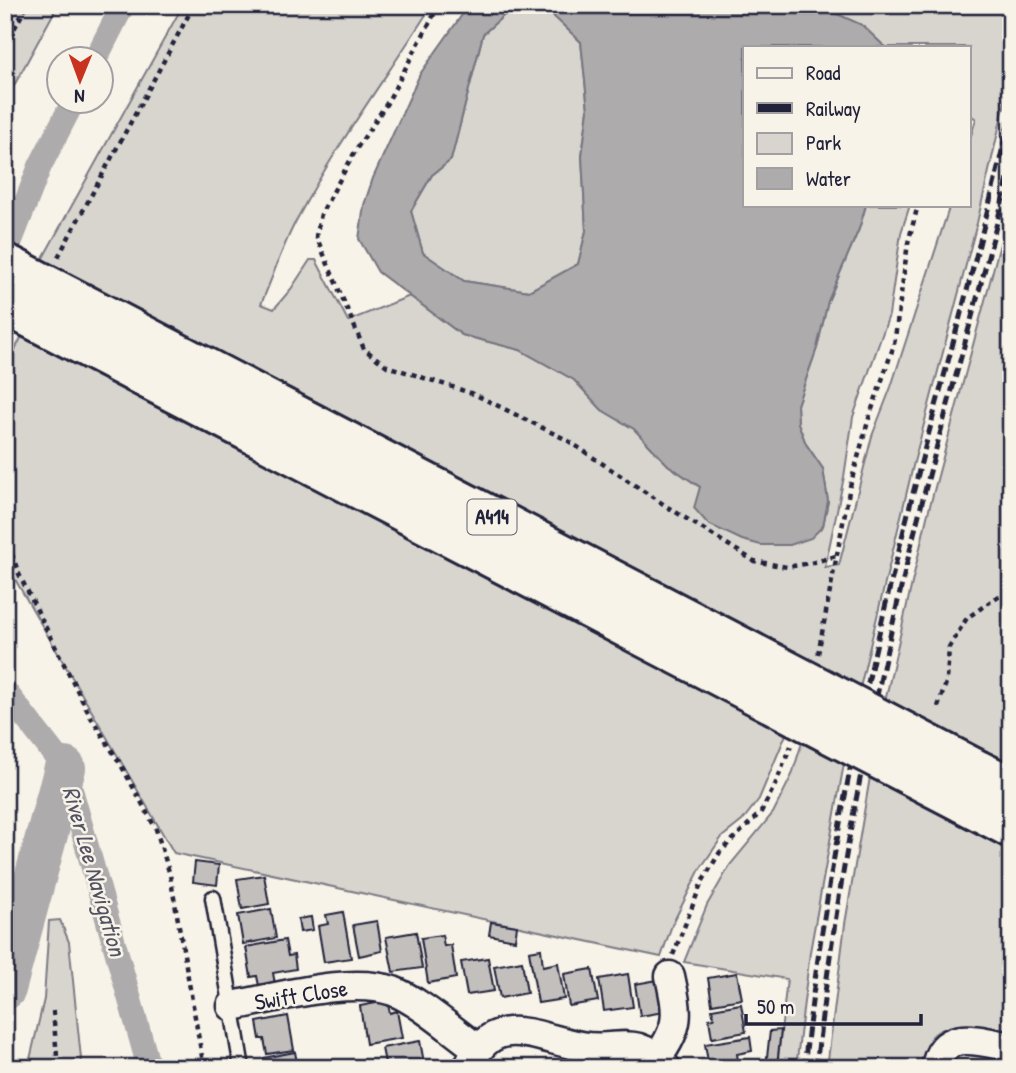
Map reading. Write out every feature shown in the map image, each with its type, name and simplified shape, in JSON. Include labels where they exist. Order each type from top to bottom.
[{"type":"highway","name":"A414","points":[[5,264],[983,786],[1011,828]]},
{"type":"highway","name":"A414","points":[[5,305],[983,786]]},
{"type":"street","points":[[473,1058],[494,1035],[522,1031],[584,1047],[621,1045],[643,1048],[662,1063],[677,1014],[670,976]]},
{"type":"street","name":"Swift Close","points":[[232,1006],[348,985],[378,987],[409,999],[473,1058]]},
{"type":"street","points":[[936,1068],[941,1052],[954,1040],[966,1039],[1011,1047]]},
{"type":"lane","points":[[213,898],[242,1068]]},
{"type":"path","points":[[5,46],[27,5]]},
{"type":"path","points":[[107,164],[194,5]]},
{"type":"path","points":[[439,5],[387,103],[357,148],[321,214],[316,236],[364,349],[387,366],[474,394],[568,440],[754,561],[787,567],[836,556]]},
{"type":"path","points":[[815,664],[850,486],[869,418],[894,345],[908,243],[918,206]]},
{"type":"path","points":[[5,535],[19,573],[89,715],[121,765],[156,829],[170,875],[204,1068]]},
{"type":"path","points":[[938,707],[947,680],[948,647],[967,618],[997,597],[1011,592]]},
{"type":"path","points":[[670,976],[675,945],[702,882],[720,852],[761,812],[793,742]]},
{"type":"path","points":[[53,1011],[58,1068]]},
{"type":"green space","points":[[5,5],[58,5],[5,102]]},
{"type":"green space","points":[[183,5],[469,5],[427,13],[311,194],[286,241],[261,304],[274,309],[310,260],[316,260],[348,321],[410,296],[462,335],[520,350],[574,380],[602,410],[634,429],[668,465],[700,487],[823,526],[828,501],[823,469],[806,444],[798,423],[797,405],[817,348],[828,301],[859,229],[866,206],[910,206],[901,233],[889,315],[853,417],[844,477],[825,567],[839,565],[872,436],[891,387],[950,206],[970,206],[970,139],[976,119],[970,115],[970,46],[884,46],[862,25],[817,5],[1011,5],[1011,76],[977,223],[913,466],[859,692],[39,265]]},
{"type":"green space","points":[[512,8],[548,11],[581,42],[588,110],[582,156],[586,231],[578,265],[529,291],[464,281],[423,253],[411,211],[432,175],[451,160],[483,34]]},
{"type":"green space","points":[[1011,203],[1011,764],[884,706],[927,517]]},
{"type":"green space","points":[[23,334],[787,732],[759,799],[742,821],[722,837],[700,869],[672,925],[661,957],[174,853],[5,562],[5,369]]},
{"type":"green space","points":[[804,736],[845,758],[810,952],[796,1068],[777,1068],[787,979],[684,962],[707,905],[730,865],[773,813],[792,775]]},
{"type":"green space","points":[[871,771],[1011,852],[1011,1037],[964,1027],[941,1030],[927,1046],[924,1068],[827,1068],[845,924]]},
{"type":"green space","points":[[60,920],[69,942],[82,1068],[28,1068],[44,999],[49,921]]},
{"type":"water","points":[[469,5],[817,5],[862,25],[884,46],[743,46],[743,206],[866,206],[859,229],[828,301],[817,348],[797,405],[798,423],[806,444],[823,469],[828,501],[823,526],[811,538],[790,545],[761,545],[742,540],[708,524],[694,508],[700,487],[668,465],[634,429],[602,410],[574,380],[520,350],[462,335],[378,272],[359,239],[364,205],[373,178],[420,74]],"holes":[[[512,8],[548,11],[581,42],[588,110],[582,156],[586,231],[578,264],[529,291],[464,281],[423,253],[411,211],[432,175],[451,160],[483,34]]]},
{"type":"building","points":[[195,862],[219,865],[217,885],[193,882]]},
{"type":"building","points":[[264,875],[269,904],[242,909],[237,879]]},
{"type":"building","points":[[271,909],[276,938],[243,944],[238,915]]},
{"type":"building","points":[[343,912],[351,958],[324,962],[318,926],[328,924],[326,915]]},
{"type":"building","points":[[311,917],[313,930],[300,932],[298,919]]},
{"type":"building","points":[[377,921],[382,951],[359,956],[353,925]]},
{"type":"building","points":[[491,922],[517,926],[515,940],[489,935]]},
{"type":"building","points":[[416,932],[422,968],[393,972],[386,937]]},
{"type":"building","points":[[442,935],[444,946],[451,945],[456,978],[428,983],[421,938]]},
{"type":"building","points":[[285,940],[288,956],[294,955],[296,969],[273,973],[275,984],[259,986],[257,976],[251,977],[246,947]]},
{"type":"building","points":[[541,949],[543,966],[558,963],[564,999],[538,1003],[529,951]]},
{"type":"building","points":[[488,958],[494,991],[467,995],[461,962]]},
{"type":"building","points":[[522,961],[527,993],[500,998],[494,966]]},
{"type":"building","points":[[592,969],[598,1001],[569,1006],[564,974]]},
{"type":"building","points":[[737,973],[742,999],[712,1004],[708,978]]},
{"type":"building","points":[[628,974],[633,1007],[604,1011],[599,979]]},
{"type":"building","points":[[658,980],[664,1012],[640,1016],[635,984]]},
{"type":"building","points":[[387,1001],[390,1013],[397,1011],[402,1038],[366,1044],[360,1006]]},
{"type":"building","points":[[741,1004],[746,1032],[712,1038],[709,1019],[714,1018],[712,1009]]},
{"type":"building","points":[[288,1016],[294,1050],[267,1054],[264,1039],[260,1039],[257,1022]]},
{"type":"building","points":[[781,1030],[777,1065],[766,1066],[770,1031]]},
{"type":"building","points":[[750,1037],[752,1051],[737,1054],[739,1067],[709,1068],[705,1044]]},
{"type":"building","points":[[420,1041],[425,1068],[386,1068],[382,1048]]},
{"type":"building","points":[[295,1052],[298,1068],[265,1068],[263,1058]]},
{"type":"building","points":[[627,1058],[628,1068],[594,1068],[593,1063]]},
{"type":"waterway","name":"River Lee Navigation","points":[[102,46],[123,5]]},
{"type":"waterway","name":"River Lee Navigation","points":[[5,256],[40,166],[66,116]]},
{"type":"waterway","name":"River Lee Navigation","points":[[5,691],[65,768],[149,1068]]},
{"type":"waterway","points":[[5,989],[65,768]]},
{"type":"railway","points":[[804,1068],[831,877],[867,687],[910,506],[1011,111]]},
{"type":"railway","points":[[816,1068],[842,878],[878,691],[918,517],[1011,166]]}]
